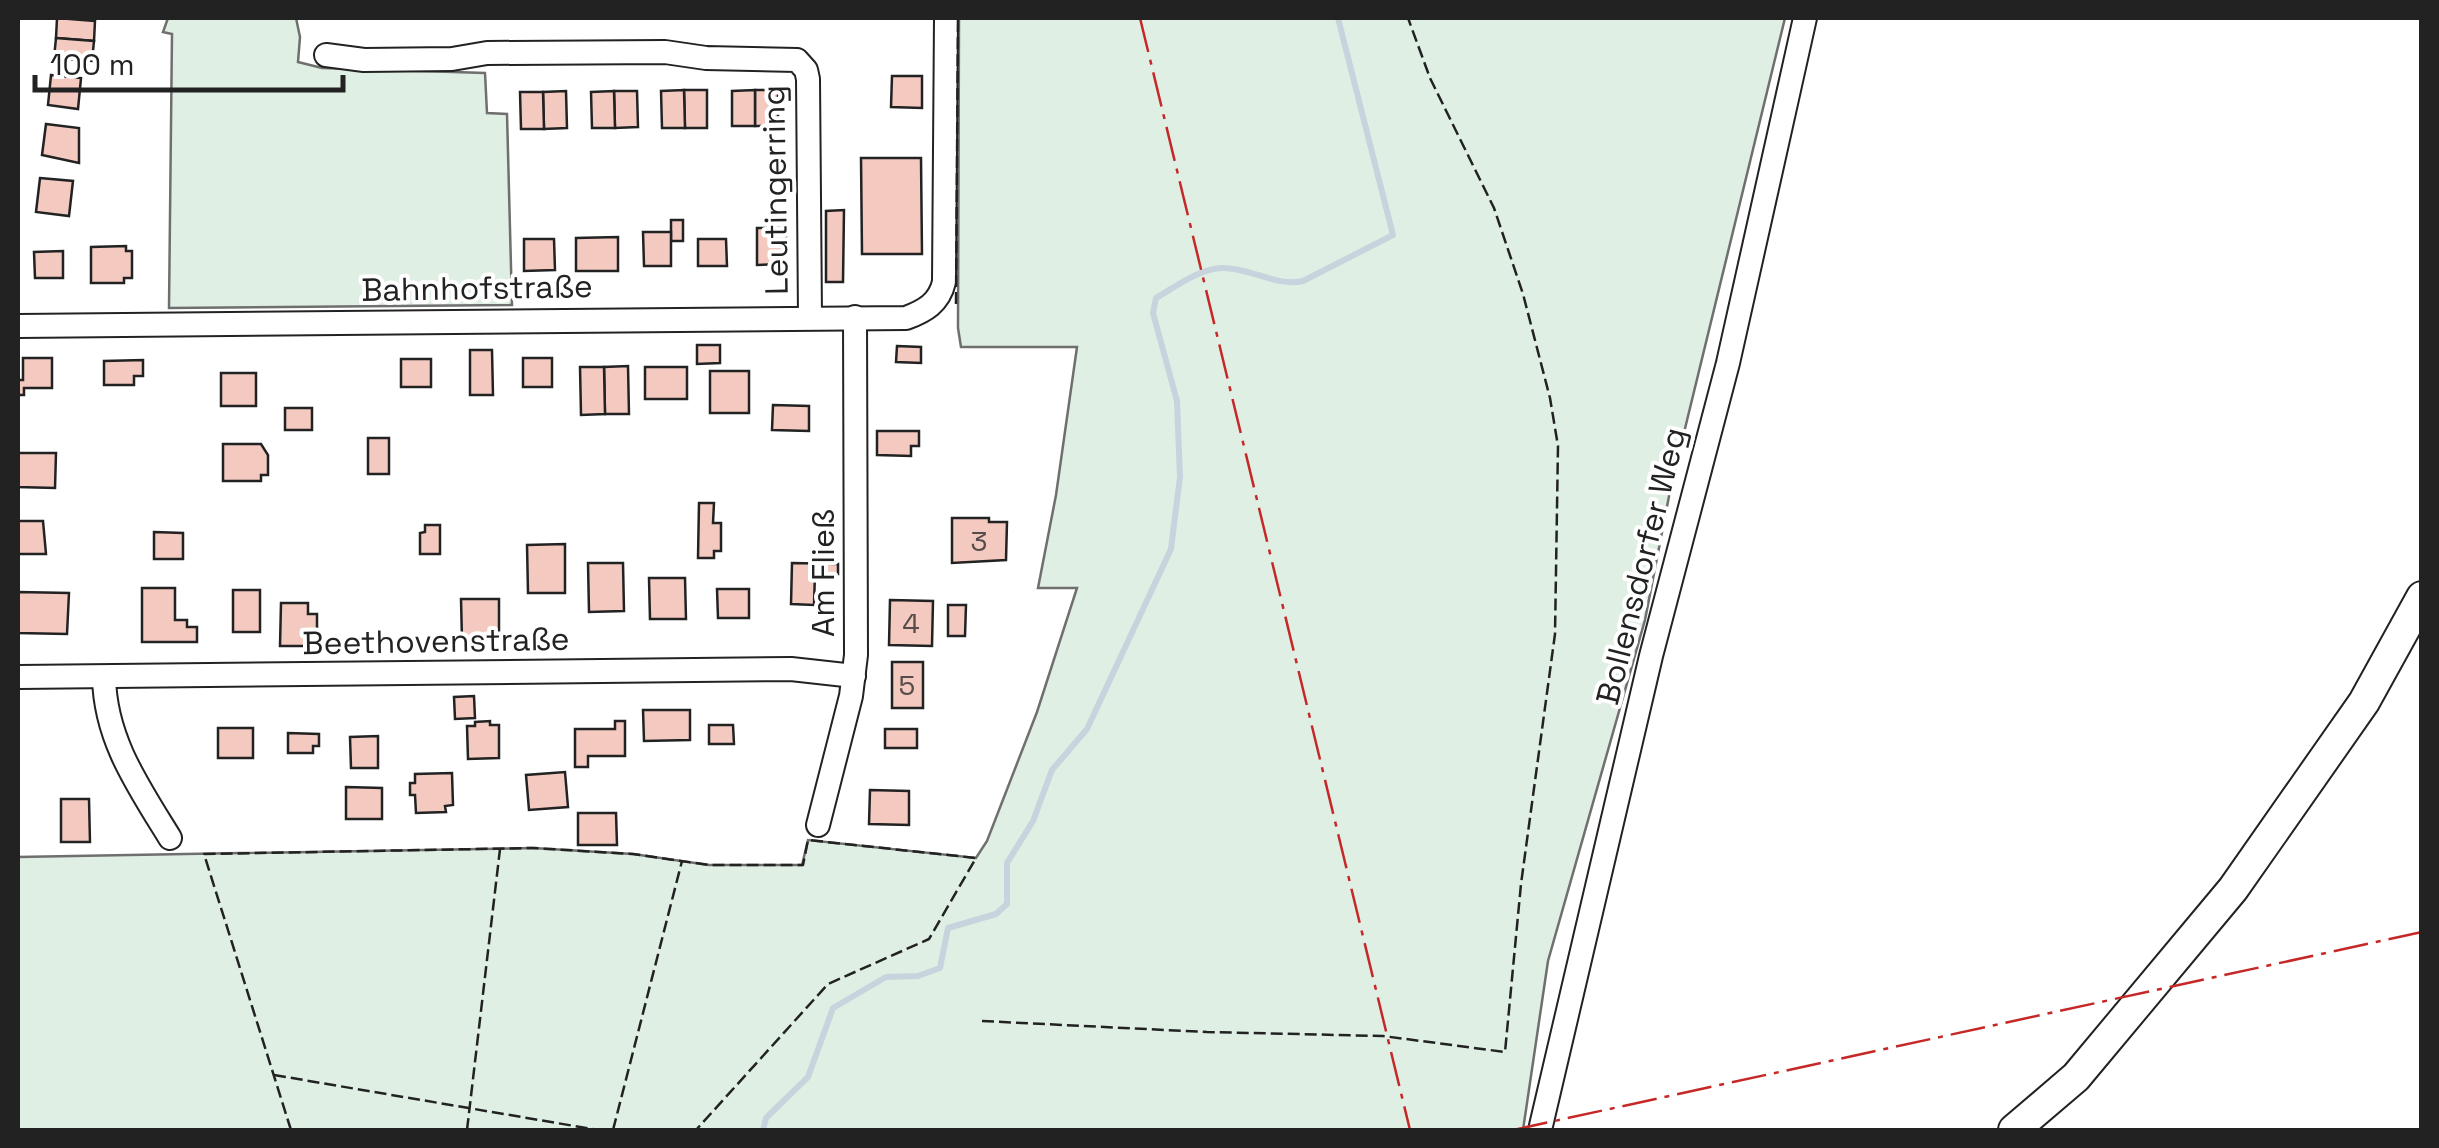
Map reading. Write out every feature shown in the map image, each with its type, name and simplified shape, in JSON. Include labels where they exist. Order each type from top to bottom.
[{"type":"main road","points":[[2014,1130],[2076,1077],[2234,889],[2364,702],[2422,596]]},
{"type":"street","name":"Bahnhofstraße","points":[[18,326],[906,318],[933,304],[944,282],[946,18]]},
{"type":"street","name":"Bollensdorfer Weg","points":[[1540,1130],[1651,656],[1728,363],[1806,18]]},
{"type":"street","name":"Leutingerring","points":[[326,55],[399,60],[452,59],[486,53],[665,52],[706,58],[797,60],[808,79],[810,316]]},
{"type":"street","name":"Am Fließ","points":[[818,825],[854,676],[855,317]]},
{"type":"street","name":"Beethovenstraße","points":[[18,677],[791,669],[854,676]]},
{"type":"street","points":[[104,676],[108,718],[120,752],[170,838]]},
{"type":"green space","points":[[168,18],[296,18],[300,37],[298,62],[322,68],[485,73],[487,113],[507,114],[512,305],[169,308],[172,34],[163,32]]},
{"type":"green space","points":[[959,18],[1785,18],[1671,486],[1645,620],[1548,961],[1523,1130],[18,1130],[18,857],[533,848],[633,854],[709,865],[802,865],[808,840],[976,858],[987,841],[1037,712],[1077,588],[1038,588],[1077,347],[961,347]]},
{"type":"building","points":[[57,18],[95,21],[94,41],[56,38]]},
{"type":"building","points":[[56,38],[94,41],[92,61],[54,58]]},
{"type":"building","points":[[51,75],[81,78],[78,109],[48,105]]},
{"type":"building","points":[[892,76],[922,76],[922,108],[891,107]]},
{"type":"building","points":[[684,90],[707,90],[707,128],[685,128]]},
{"type":"building","points":[[684,90],[685,128],[662,128],[661,91]]},
{"type":"building","points":[[755,90],[778,90],[778,126],[755,126]]},
{"type":"building","points":[[755,90],[755,126],[732,126],[732,91]]},
{"type":"building","points":[[566,91],[567,128],[544,129],[543,92]]},
{"type":"building","points":[[614,91],[637,91],[638,127],[615,128]]},
{"type":"building","points":[[614,91],[615,128],[592,128],[591,92]]},
{"type":"building","points":[[520,92],[543,92],[544,129],[521,129]]},
{"type":"building","points":[[46,124],[79,128],[79,163],[42,155]]},
{"type":"building","points":[[861,158],[921,158],[922,254],[862,254]]},
{"type":"building","points":[[40,178],[73,181],[69,216],[36,212]]},
{"type":"building","points":[[844,210],[843,282],[826,282],[826,211]]},
{"type":"building","points":[[671,220],[683,220],[683,241],[671,241]]},
{"type":"building","points":[[757,228],[786,228],[786,264],[757,265]]},
{"type":"building","points":[[643,232],[671,232],[671,266],[644,266]]},
{"type":"building","points":[[618,237],[618,271],[576,271],[576,238]]},
{"type":"building","points":[[524,239],[554,239],[555,270],[524,271]]},
{"type":"building","points":[[698,239],[726,239],[727,266],[698,266]]},
{"type":"building","points":[[126,246],[126,251],[132,251],[132,278],[124,278],[124,283],[91,283],[91,247]]},
{"type":"building","points":[[63,251],[63,278],[35,278],[34,252]]},
{"type":"building","points":[[697,345],[720,345],[720,363],[697,364]]},
{"type":"building","points":[[897,346],[921,347],[921,363],[896,362]]},
{"type":"building","points":[[470,350],[492,350],[493,395],[470,395]]},
{"type":"building","points":[[23,358],[52,358],[52,388],[24,388],[24,395],[18,395]]},
{"type":"building","points":[[523,358],[552,358],[552,387],[523,387]]},
{"type":"building","points":[[401,359],[431,359],[431,387],[401,387]]},
{"type":"building","points":[[143,360],[143,376],[134,376],[134,385],[104,385],[104,361]]},
{"type":"building","points":[[628,366],[629,414],[605,414],[604,367]]},
{"type":"building","points":[[580,367],[604,367],[605,414],[581,415]]},
{"type":"building","points":[[645,367],[687,367],[687,399],[645,399]]},
{"type":"building","points":[[710,371],[749,371],[749,413],[710,413]]},
{"type":"building","points":[[221,373],[256,373],[256,406],[221,406]]},
{"type":"building","points":[[773,405],[809,406],[809,431],[772,430]]},
{"type":"building","points":[[285,408],[312,408],[312,430],[285,430]]},
{"type":"building","points":[[877,431],[919,431],[919,446],[911,446],[911,456],[877,455]]},
{"type":"building","points":[[368,438],[389,438],[389,474],[368,474]]},
{"type":"building","points":[[223,444],[261,444],[268,455],[268,475],[261,475],[261,481],[223,481]]},
{"type":"building","points":[[18,453],[56,453],[55,488],[18,487]]},
{"type":"building","points":[[699,503],[714,503],[713,523],[721,523],[721,551],[714,551],[714,558],[698,558]]},
{"type":"building","points":[[952,518],[1007,522],[1006,560],[952,563]]},
{"type":"building","points":[[18,521],[43,521],[46,554],[18,554]]},
{"type":"building","points":[[425,525],[440,525],[440,554],[420,554],[420,533],[425,532]]},
{"type":"building","points":[[154,532],[183,533],[183,559],[154,559]]},
{"type":"building","points":[[565,544],[565,593],[528,593],[527,545]]},
{"type":"building","points":[[588,563],[623,563],[624,611],[589,612]]},
{"type":"building","points":[[792,563],[838,564],[838,574],[815,573],[814,605],[791,604]]},
{"type":"building","points":[[649,578],[685,578],[686,619],[650,619]]},
{"type":"building","points":[[142,588],[175,588],[175,620],[187,620],[187,627],[197,627],[197,642],[142,642]]},
{"type":"building","points":[[717,589],[749,589],[749,618],[718,618]]},
{"type":"building","points":[[233,590],[260,590],[260,632],[233,632]]},
{"type":"building","points":[[18,592],[69,593],[67,634],[18,633]]},
{"type":"building","points":[[461,599],[499,599],[499,639],[462,640]]},
{"type":"building","points":[[890,600],[933,601],[932,646],[889,645]]},
{"type":"building","points":[[281,603],[308,603],[308,614],[317,614],[317,635],[308,635],[307,646],[280,646]]},
{"type":"building","points":[[948,605],[966,605],[965,636],[948,636]]},
{"type":"building","points":[[892,662],[923,662],[923,708],[892,708]]},
{"type":"building","points":[[474,696],[475,718],[455,719],[454,697]]},
{"type":"building","points":[[643,710],[690,710],[690,740],[644,741]]},
{"type":"building","points":[[490,721],[490,725],[499,725],[499,758],[468,759],[467,726]]},
{"type":"building","points":[[615,721],[625,721],[625,756],[588,756],[588,767],[575,767],[575,729],[615,729]]},
{"type":"building","points":[[709,725],[733,725],[734,744],[709,744]]},
{"type":"building","points":[[218,728],[253,728],[253,758],[218,758]]},
{"type":"building","points":[[885,729],[917,729],[917,748],[885,748]]},
{"type":"building","points":[[288,733],[319,734],[319,746],[313,746],[313,753],[288,753]]},
{"type":"building","points":[[378,736],[378,768],[351,768],[350,737]]},
{"type":"building","points":[[565,772],[568,807],[529,810],[526,775]]},
{"type":"building","points":[[452,773],[453,805],[445,806],[446,812],[416,813],[415,795],[410,795],[415,774]]},
{"type":"building","points":[[346,787],[382,788],[382,819],[346,819]]},
{"type":"building","points":[[870,790],[909,791],[909,825],[869,824]]},
{"type":"building","points":[[61,799],[89,799],[90,842],[61,842]]},
{"type":"building","points":[[578,813],[616,813],[617,845],[578,845]]},
{"type":"waterway","points":[[763,1130],[766,1118],[808,1077],[833,1008],[886,977],[918,976],[940,968],[948,928],[996,914],[1007,904],[1007,863],[1033,821],[1052,770],[1087,729],[1171,549],[1180,477],[1177,401],[1153,313],[1156,298],[1214,269],[1233,269],[1283,282],[1303,281],[1393,235],[1338,18]]},
{"type":"fence","points":[[956,304],[958,18]]},
{"type":"fence","points":[[982,1021],[1383,1036],[1505,1052],[1521,884],[1555,634],[1558,446],[1523,294],[1494,208],[1430,78],[1408,18]]},
{"type":"fence","points":[[291,1130],[204,854],[533,848],[633,854],[709,865],[803,865],[808,840],[976,858],[929,939],[828,984],[696,1130]]},
{"type":"fence","points":[[467,1130],[500,849]]},
{"type":"fence","points":[[613,1130],[682,861]]},
{"type":"fence","points":[[274,1075],[598,1130]]},
{"type":"power","points":[[1140,18],[1410,1130]]},
{"type":"power","points":[[1513,1130],[2422,932]]}]
